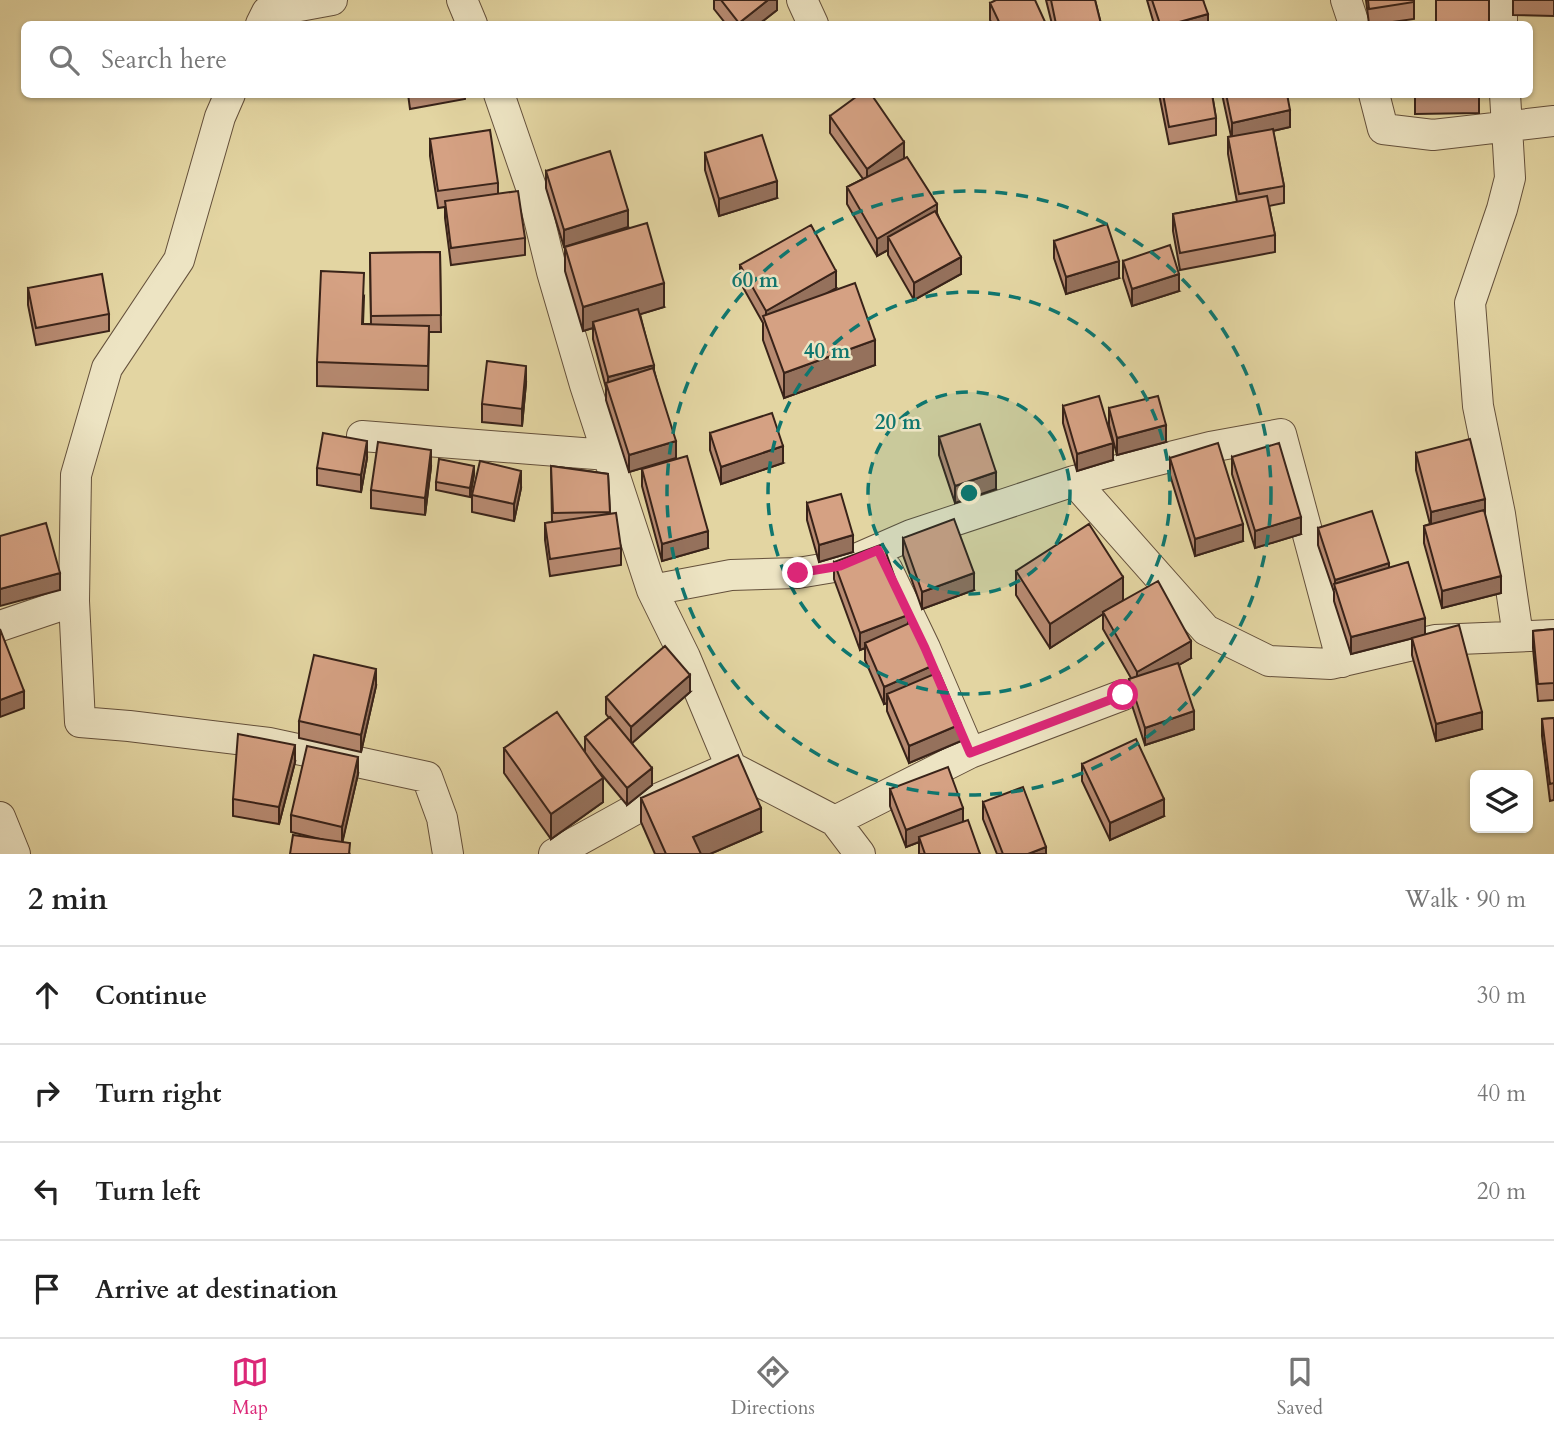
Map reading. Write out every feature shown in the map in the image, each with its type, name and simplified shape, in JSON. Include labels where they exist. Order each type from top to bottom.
[{"type":"street","points":[[264,12],[332,0]]},
{"type":"street","points":[[462,0],[471,21]]},
{"type":"street","points":[[802,0],[812,21]]},
{"type":"street","points":[[1346,0],[1353,21]]},
{"type":"street","points":[[1502,0],[1502,21]]},
{"type":"street","points":[[228,98],[220,117],[179,260],[107,368],[76,475],[74,601],[80,722],[269,743],[428,777],[442,818],[448,854]]},
{"type":"street","points":[[500,98],[532,190],[552,272],[652,590],[685,657],[732,766],[835,821],[860,854]]},
{"type":"street","points":[[1375,98],[1383,129],[1433,135],[1554,121]]},
{"type":"street","points":[[1505,98],[1510,178],[1470,303],[1478,406],[1500,514],[1518,636]]},
{"type":"street","points":[[652,590],[731,575],[798,573],[840,566],[911,535],[1074,481],[1210,447],[1281,434],[1342,662]]},
{"type":"street","points":[[362,436],[608,455]]},
{"type":"street","points":[[1074,481],[1206,630],[1269,661],[1331,664],[1435,640],[1554,635]]},
{"type":"street","points":[[878,550],[925,648],[970,753]]},
{"type":"street","points":[[0,626],[74,601]]},
{"type":"street","points":[[835,821],[970,753],[1123,695]]},
{"type":"street","points":[[554,854],[639,807],[732,766]]},
{"type":"street","points":[[0,817],[15,854]]},
{"type":"building","points":[[721,0],[768,0],[742,21],[737,21]]},
{"type":"building","points":[[996,0],[1035,0],[1045,21],[999,21],[990,3]]},
{"type":"building","points":[[1051,0],[1095,0],[1100,21],[1055,21]]},
{"type":"building","points":[[1152,0],[1203,0],[1208,14],[1183,21],[1159,21]]},
{"type":"building","points":[[1368,0],[1414,0],[1414,2],[1369,9]]},
{"type":"building","points":[[1436,0],[1489,0],[1489,21],[1436,21]]},
{"type":"building","points":[[855,98],[874,98],[904,142],[867,169],[830,116]]},
{"type":"building","points":[[1164,98],[1213,98],[1216,118],[1169,127]]},
{"type":"building","points":[[1227,98],[1288,98],[1290,110],[1232,123]]},
{"type":"building","points":[[1273,129],[1284,186],[1239,194],[1228,137]]},
{"type":"building","points":[[490,130],[498,183],[438,191],[430,139]]},
{"type":"building","points":[[762,135],[777,181],[719,199],[705,153]]},
{"type":"building","points":[[610,151],[628,210],[564,230],[546,171]]},
{"type":"building","points":[[907,157],[937,204],[877,239],[847,187]]},
{"type":"building","points":[[518,191],[525,238],[451,248],[445,201]]},
{"type":"building","points":[[1267,196],[1275,235],[1180,253],[1173,214]]},
{"type":"building","points":[[935,211],[961,257],[914,283],[888,237]]},
{"type":"building","points":[[647,223],[664,283],[583,307],[565,247]]},
{"type":"building","points":[[1107,224],[1119,261],[1066,277],[1054,241]]},
{"type":"building","points":[[811,225],[836,271],[766,311],[740,265]]},
{"type":"building","points":[[1170,245],[1179,274],[1132,289],[1123,261]]},
{"type":"building","points":[[440,252],[441,315],[371,316],[370,253]]},
{"type":"building","points":[[321,271],[364,273],[362,324],[429,326],[428,366],[317,362]]},
{"type":"building","points":[[102,274],[109,314],[36,328],[28,288]]},
{"type":"building","points":[[855,283],[875,340],[784,373],[763,316]]},
{"type":"building","points":[[638,309],[654,365],[608,377],[593,322]]},
{"type":"building","points":[[487,361],[526,366],[522,409],[482,404]]},
{"type":"building","points":[[653,368],[676,441],[629,455],[606,383]]},
{"type":"building","points":[[1099,396],[1113,443],[1077,454],[1063,406]]},
{"type":"building","points":[[1158,396],[1166,425],[1117,438],[1109,408]]},
{"type":"building","points":[[772,413],[783,446],[721,467],[710,433]]},
{"type":"building","points":[[980,424],[996,472],[955,486],[939,437]]},
{"type":"building","points":[[323,433],[367,441],[361,475],[317,468]]},
{"type":"building","points":[[1470,439],[1485,499],[1431,512],[1416,453]]},
{"type":"building","points":[[378,442],[431,450],[425,498],[371,490]]},
{"type":"building","points":[[1218,443],[1243,524],[1195,539],[1170,458]]},
{"type":"building","points":[[1279,443],[1301,517],[1255,531],[1232,457]]},
{"type":"building","points":[[687,456],[708,531],[662,544],[642,469]]},
{"type":"building","points":[[439,459],[474,466],[470,488],[436,482]]},
{"type":"building","points":[[480,461],[521,471],[514,504],[472,495]]},
{"type":"building","points":[[551,466],[608,474],[610,512],[553,513]]},
{"type":"building","points":[[841,494],[853,535],[819,545],[807,503]]},
{"type":"building","points":[[1484,510],[1501,576],[1442,591],[1424,526]]},
{"type":"building","points":[[1372,511],[1389,563],[1335,580],[1318,528]]},
{"type":"building","points":[[616,513],[621,548],[550,559],[545,523]]},
{"type":"building","points":[[954,519],[974,573],[922,592],[903,538]]},
{"type":"building","points":[[46,523],[60,573],[0,589],[0,536]]},
{"type":"building","points":[[1089,524],[1123,577],[1050,624],[1016,571]]},
{"type":"building","points":[[883,544],[908,615],[860,633],[834,562]]},
{"type":"building","points":[[1408,562],[1425,618],[1351,637],[1334,584]]},
{"type":"building","points":[[1158,581],[1191,641],[1137,672],[1103,612]]},
{"type":"building","points":[[914,621],[934,665],[884,687],[865,643]]},
{"type":"building","points":[[1459,625],[1482,712],[1436,724],[1412,638]]},
{"type":"building","points":[[0,629],[24,691],[0,700]]},
{"type":"building","points":[[1554,629],[1554,683],[1538,684],[1533,631]]},
{"type":"building","points":[[665,646],[690,675],[631,727],[606,697]]},
{"type":"building","points":[[314,655],[376,669],[361,735],[299,721]]},
{"type":"building","points":[[1178,663],[1194,711],[1145,728],[1129,679]]},
{"type":"building","points":[[939,672],[961,724],[909,746],[887,694]]},
{"type":"building","points":[[557,712],[603,778],[551,814],[504,748]]},
{"type":"building","points":[[610,717],[652,768],[627,788],[585,737]]},
{"type":"building","points":[[1554,718],[1554,783],[1550,784],[1542,719]]},
{"type":"building","points":[[238,734],[295,745],[279,807],[233,799]]},
{"type":"building","points":[[1136,739],[1164,799],[1110,823],[1082,764]]},
{"type":"building","points":[[307,746],[358,757],[342,827],[291,815]]},
{"type":"building","points":[[738,755],[761,808],[693,837],[701,854],[666,854],[641,798]]},
{"type":"building","points":[[948,767],[963,808],[906,830],[890,789]]},
{"type":"building","points":[[1023,787],[1046,847],[1028,854],[1003,854],[983,802]]},
{"type":"building","points":[[968,820],[980,854],[925,854],[919,837]]},
{"type":"building","points":[[293,835],[350,843],[349,854],[290,854]]},
{"type":"route","points":[[798,573],[840,566],[878,550],[925,648],[970,753],[1123,695]]}]
